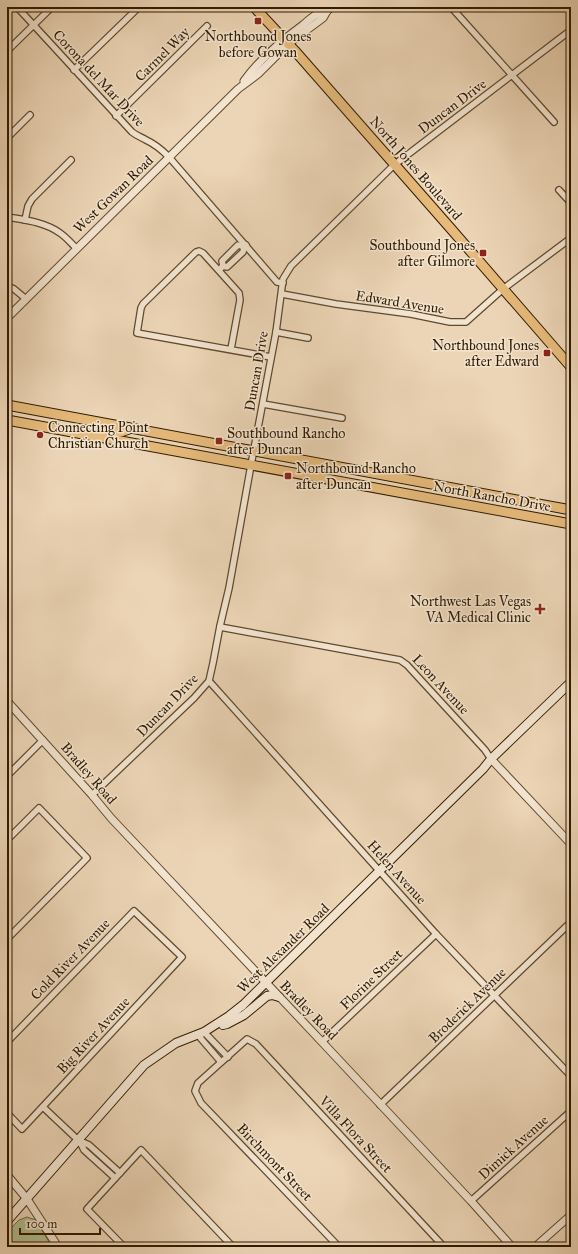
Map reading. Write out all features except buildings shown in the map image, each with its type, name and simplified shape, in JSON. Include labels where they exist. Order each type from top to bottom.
[{"type":"main road","name":"North Jones Boulevard","points":[[254,7],[286,41],[571,367]]},
{"type":"main road","name":"North Rancho Drive","points":[[7,405],[571,510]]},
{"type":"main road","name":"North Rancho Drive","points":[[7,420],[571,524]]},
{"type":"main road","points":[[78,432],[86,420]]},
{"type":"main road","points":[[97,437],[104,431],[118,432],[133,428]]},
{"type":"main road","name":"West Alexander Road","points":[[7,1221],[28,1199],[144,1065],[176,1043],[212,1027],[229,1016],[243,1004],[571,682]]},
{"type":"main road","points":[[212,1027],[227,1024],[244,1015],[267,996],[272,995],[279,997]]},
{"type":"street","name":"Corona del Mar Drive","points":[[17,7],[132,132],[138,137],[157,146],[169,157]]},
{"type":"street","points":[[7,51],[52,7]]},
{"type":"street","points":[[74,70],[139,7]]},
{"type":"street","points":[[451,7],[554,122]]},
{"type":"street","name":"West Gowan Road","points":[[7,318],[169,157],[238,90],[258,74],[286,41],[323,18],[329,9]]},
{"type":"street","name":"Carmel Way","points":[[116,116],[207,26]]},
{"type":"street","name":"Duncan Drive","points":[[92,796],[194,698],[208,681],[229,588],[276,332],[283,283],[291,266],[394,165],[571,30]]},
{"type":"street","points":[[7,138],[30,115]]},
{"type":"street","points":[[169,157],[277,282],[283,283]]},
{"type":"street","points":[[25,220],[28,206],[32,199],[71,160]]},
{"type":"street","points":[[559,190],[571,204]]},
{"type":"street","points":[[7,217],[36,222],[52,228],[60,233],[76,248]]},
{"type":"street","name":"Edward Avenue","points":[[282,294],[336,304],[411,314],[450,322],[466,322],[504,289],[571,238]]},
{"type":"street","points":[[221,268],[222,261],[238,245],[245,246]]},
{"type":"street","points":[[231,349],[240,300],[239,293],[221,268],[204,253],[199,251],[196,252],[143,304],[137,333],[271,357]]},
{"type":"street","points":[[7,286],[14,289],[26,299]]},
{"type":"street","points":[[276,332],[308,338]]},
{"type":"street","points":[[263,404],[342,418]]},
{"type":"street","name":"Leon Avenue","points":[[220,627],[400,660],[412,670],[485,750],[491,759],[571,844]]},
{"type":"street","name":"Helen Avenue","points":[[208,681],[436,934],[571,1076]]},
{"type":"street","name":"Bradley Road","points":[[7,701],[111,818],[512,1247]]},
{"type":"street","points":[[7,776],[43,740]]},
{"type":"street","points":[[7,840],[39,808],[87,858],[7,939]]},
{"type":"street","name":"Cold River Avenue","points":[[7,1042],[134,910],[182,957]]},
{"type":"street","name":"Broderick Avenue","points":[[380,1105],[571,922]]},
{"type":"street","name":"Florine Street","points":[[322,1042],[436,934]]},
{"type":"street","name":"Big River Avenue","points":[[7,1113],[22,1129],[182,957]]},
{"type":"street","points":[[200,1033],[228,1057],[221,1062],[200,1033]]},
{"type":"street","name":"Villa Flora Street","points":[[228,1057],[247,1039],[256,1044],[444,1247]]},
{"type":"street","name":"Birchmont Street","points":[[221,1062],[198,1083],[195,1091],[202,1102],[339,1247]]},
{"type":"street","points":[[42,1107],[78,1140],[84,1150],[115,1178]]},
{"type":"street","name":"Dimick Avenue","points":[[470,1201],[571,1111]]},
{"type":"street","points":[[78,1140],[89,1145],[120,1173]]},
{"type":"street","points":[[124,1247],[87,1209],[141,1150],[233,1247]]},
{"type":"street","points":[[7,1175],[28,1199],[58,1247]]},
{"type":"street","points":[[535,1247],[571,1215]]},
{"type":"green space","points":[[27,1217],[36,1220],[52,1247],[7,1247],[7,1232],[19,1220]]},
{"type":"place","name":"Northbound Jones before Gowan","points":[[258,21]]},
{"type":"place","name":"Southbound Jones after Gilmore","points":[[483,253]]},
{"type":"place","name":"Northbound Jones after Edward","points":[[547,353]]},
{"type":"place","name":"Connecting Point Christian Church","points":[[40,435]]},
{"type":"place","name":"Southbound Rancho after Duncan","points":[[219,441]]},
{"type":"place","name":"Northbound Rancho after Duncan","points":[[288,476]]},
{"type":"place","name":"Northwest Las Vegas VA Medical Clinic","points":[[540,609]]}]
